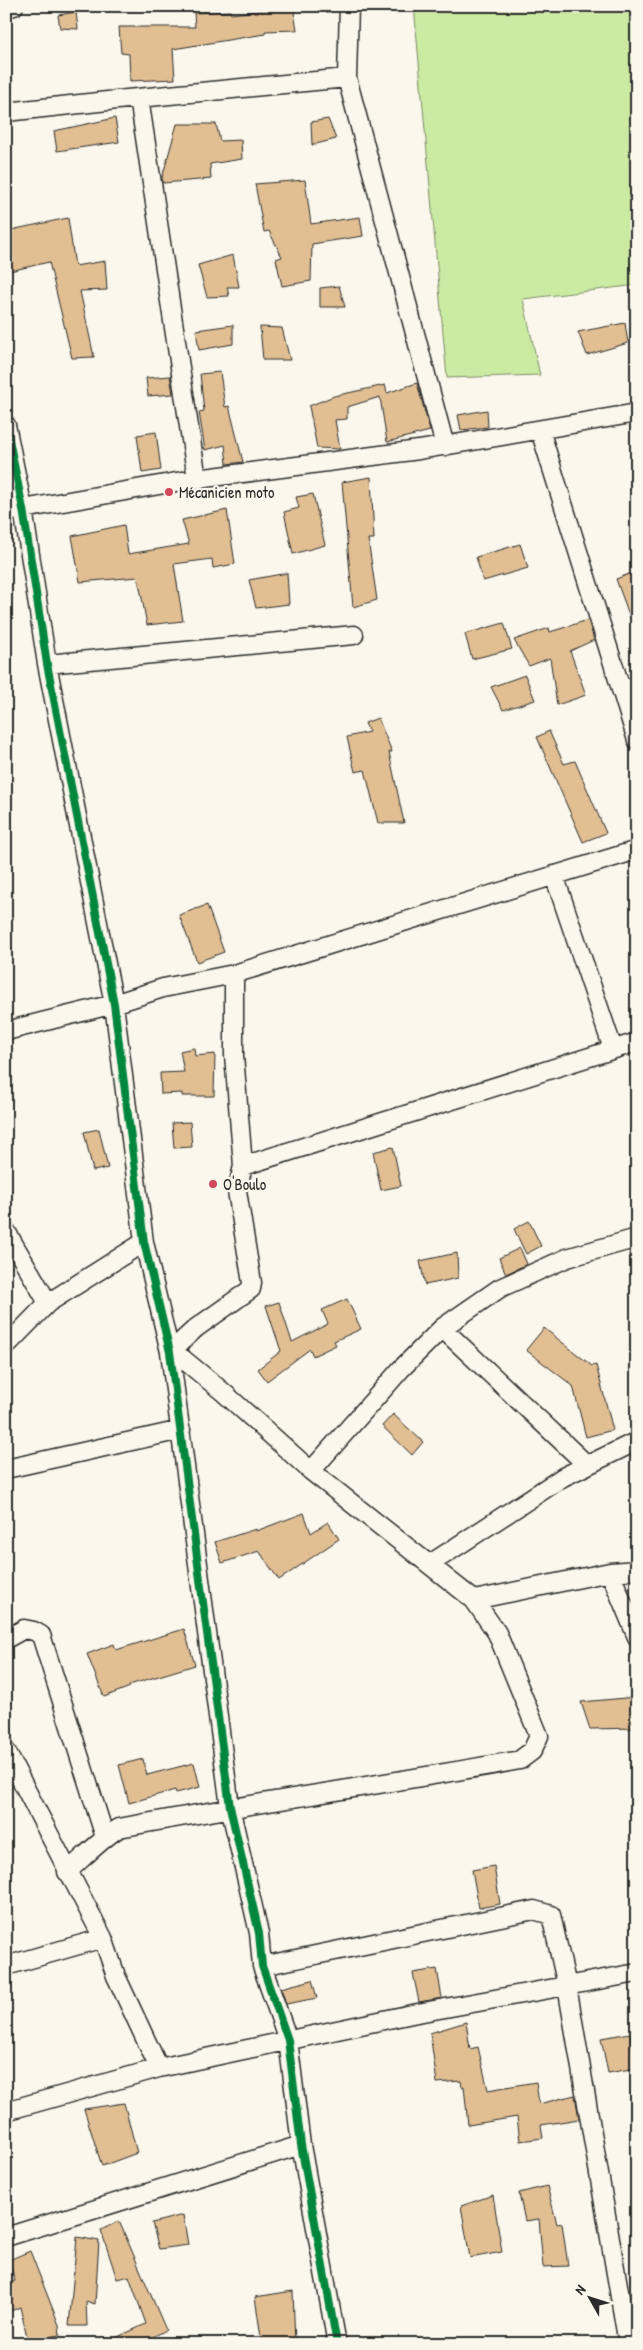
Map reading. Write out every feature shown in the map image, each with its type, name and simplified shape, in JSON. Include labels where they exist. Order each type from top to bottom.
[{"type":"street","points":[[6,8],[14,6]]},
{"type":"street","points":[[349,6],[347,78],[445,446]]},
{"type":"street","points":[[6,112],[347,78]]},
{"type":"street","points":[[139,98],[197,479]]},
{"type":"street","points":[[15,510],[197,479],[445,446],[637,412]]},
{"type":"street","points":[[6,425],[15,510],[114,1004],[144,1242],[170,1352],[230,1807],[259,1933],[262,1966],[288,2040],[301,2146],[337,2344]]},
{"type":"street","points":[[540,430],[629,688],[637,740]]},
{"type":"street","points":[[46,664],[354,635]]},
{"type":"street","points":[[6,1031],[114,1004],[163,988],[234,974],[637,850]]},
{"type":"street","points":[[554,875],[613,1049]]},
{"type":"street","points":[[170,1352],[196,1328],[251,1289],[252,1283],[237,1191],[243,1166],[234,1055],[234,974]]},
{"type":"street","points":[[243,1166],[637,1042]]},
{"type":"street","points":[[6,1231],[48,1303]]},
{"type":"street","points":[[310,1471],[400,1369],[442,1328],[500,1288],[567,1258],[637,1238]]},
{"type":"street","points":[[6,1346],[48,1303],[144,1242]]},
{"type":"street","points":[[442,1328],[587,1465]]},
{"type":"street","points":[[67,1872],[98,1846],[105,1837],[119,1828],[230,1807],[376,1786],[520,1760],[532,1752],[539,1736],[497,1634],[474,1600],[310,1471],[223,1392],[183,1359],[170,1352]]},
{"type":"street","points":[[6,1469],[181,1430]]},
{"type":"street","points":[[430,1564],[563,1477],[637,1441]]},
{"type":"street","points":[[474,1600],[610,1572],[637,1570]]},
{"type":"street","points":[[610,1572],[637,1637]]},
{"type":"street","points":[[6,1639],[24,1629],[34,1631],[41,1636],[105,1837]]},
{"type":"street","points":[[6,1751],[67,1872],[103,1938],[116,1976],[159,2068]]},
{"type":"street","points":[[262,1966],[534,1910],[550,1916],[567,1986],[628,2344]]},
{"type":"street","points":[[6,1966],[103,1938]]},
{"type":"street","points":[[6,2111],[159,2068],[412,2014],[637,1973]]},
{"type":"street","points":[[6,2237],[301,2146]]},
{"type":"green space","points":[[414,6],[637,6],[637,285],[523,299],[540,375],[447,378]]},
{"type":"building","points":[[293,7],[297,30],[265,31],[265,34],[173,49],[175,79],[130,81],[129,54],[121,53],[119,27],[195,27],[194,13],[230,11],[231,14]]},
{"type":"building","points":[[76,12],[78,29],[60,28],[58,15]]},
{"type":"building","points":[[115,118],[119,142],[57,151],[54,131]]},
{"type":"building","points":[[328,119],[336,139],[312,145],[311,122]]},
{"type":"building","points":[[177,124],[216,124],[220,141],[241,140],[242,159],[210,164],[211,179],[163,183],[162,178]]},
{"type":"building","points":[[305,180],[311,224],[360,217],[363,236],[312,244],[311,281],[282,286],[276,259],[282,257],[269,231],[264,232],[255,184]]},
{"type":"building","points":[[68,218],[75,266],[105,261],[107,290],[80,291],[94,357],[72,358],[49,262],[10,271],[6,231]]},
{"type":"building","points":[[233,255],[239,287],[227,287],[229,296],[207,297],[198,265]]},
{"type":"building","points":[[339,286],[345,307],[320,307],[320,288]]},
{"type":"building","points":[[625,323],[628,343],[587,355],[578,332]]},
{"type":"building","points":[[233,325],[233,344],[199,350],[196,330]]},
{"type":"building","points":[[260,327],[282,328],[290,360],[263,360]]},
{"type":"building","points":[[220,372],[225,407],[229,406],[243,462],[227,464],[225,445],[205,450],[199,412],[204,411],[200,374]]},
{"type":"building","points":[[170,376],[173,394],[148,396],[146,378]]},
{"type":"building","points":[[417,383],[430,431],[387,442],[380,397],[347,407],[347,419],[335,420],[340,449],[317,448],[309,406],[334,396],[385,385],[387,393]]},
{"type":"building","points":[[487,410],[488,427],[461,430],[458,415]]},
{"type":"building","points":[[156,432],[161,470],[142,473],[137,435]]},
{"type":"building","points":[[371,477],[374,539],[368,539],[377,600],[353,607],[342,482]]},
{"type":"building","points":[[313,494],[325,545],[293,554],[284,512],[299,508],[296,497]]},
{"type":"building","points":[[227,510],[235,564],[213,568],[212,559],[174,564],[183,621],[147,625],[138,577],[80,582],[72,536],[124,525],[128,554],[189,544],[182,520]]},
{"type":"building","points":[[520,544],[528,568],[483,581],[476,557]]},
{"type":"building","points":[[637,571],[637,631],[635,631],[616,579]]},
{"type":"building","points":[[287,573],[289,604],[256,608],[249,580]]},
{"type":"building","points":[[588,620],[594,640],[570,651],[586,695],[557,705],[550,658],[529,666],[514,640],[549,628],[550,632]]},
{"type":"building","points":[[504,623],[512,649],[472,659],[465,634]]},
{"type":"building","points":[[525,675],[535,700],[503,710],[491,687]]},
{"type":"building","points":[[378,718],[392,752],[389,752],[404,823],[378,823],[365,770],[355,772],[347,737],[369,732],[365,723]]},
{"type":"building","points":[[549,731],[564,764],[575,761],[606,833],[583,842],[537,737]]},
{"type":"building","points":[[207,905],[224,952],[197,962],[179,915]]},
{"type":"building","points":[[194,1048],[195,1056],[215,1054],[214,1096],[182,1096],[182,1093],[161,1094],[160,1073],[184,1072],[180,1051]]},
{"type":"building","points":[[190,1122],[192,1147],[174,1148],[172,1123]]},
{"type":"building","points":[[99,1129],[108,1168],[93,1171],[84,1132]]},
{"type":"building","points":[[393,1147],[401,1186],[381,1190],[373,1152]]},
{"type":"building","points":[[529,1221],[541,1246],[526,1254],[514,1229]]},
{"type":"building","points":[[520,1248],[527,1264],[506,1274],[499,1258]]},
{"type":"building","points":[[457,1253],[458,1278],[425,1285],[420,1261]]},
{"type":"building","points":[[347,1299],[361,1329],[334,1341],[336,1345],[313,1356],[310,1349],[267,1381],[258,1369],[281,1351],[266,1306],[279,1302],[292,1342],[328,1324],[322,1310]]},
{"type":"building","points":[[544,1328],[592,1366],[596,1365],[613,1430],[586,1437],[573,1386],[526,1350]]},
{"type":"building","points":[[393,1414],[423,1442],[412,1455],[382,1426]]},
{"type":"building","points":[[304,1513],[311,1533],[328,1522],[339,1539],[279,1580],[259,1551],[222,1563],[215,1542],[256,1529],[256,1531]]},
{"type":"building","points":[[184,1629],[195,1665],[129,1685],[130,1687],[104,1697],[87,1654],[114,1644],[116,1650]]},
{"type":"building","points":[[637,1697],[637,1728],[590,1729],[581,1702]]},
{"type":"building","points":[[143,1759],[147,1775],[194,1763],[200,1787],[176,1793],[175,1790],[129,1803],[119,1765]]},
{"type":"building","points":[[494,1866],[500,1904],[479,1908],[472,1870]]},
{"type":"building","points":[[437,1969],[442,1998],[419,2002],[413,1973]]},
{"type":"building","points":[[312,1980],[317,1998],[286,2004],[281,1988]]},
{"type":"building","points":[[466,2022],[470,2049],[478,2047],[488,2090],[536,2082],[539,2104],[575,2095],[579,2119],[541,2125],[543,2138],[520,2141],[517,2117],[468,2125],[464,2086],[462,2087],[461,2081],[437,2083],[430,2033]]},
{"type":"building","points":[[630,2033],[636,2068],[608,2073],[601,2038]]},
{"type":"building","points":[[124,2103],[137,2153],[102,2166],[84,2109]]},
{"type":"building","points":[[547,2186],[557,2224],[562,2223],[568,2266],[543,2267],[539,2219],[525,2221],[519,2193]]},
{"type":"building","points":[[493,2195],[502,2252],[470,2258],[461,2206]]},
{"type":"building","points":[[183,2215],[188,2245],[159,2249],[152,2223]]},
{"type":"building","points":[[119,2221],[166,2330],[140,2344],[102,2344],[146,2324],[129,2276],[117,2279],[101,2230]]},
{"type":"building","points":[[77,2237],[99,2241],[95,2304],[86,2301],[87,2326],[69,2326]]},
{"type":"building","points":[[30,2251],[59,2325],[60,2335],[28,2341],[20,2307],[6,2313],[6,2284],[15,2281],[9,2260]]},
{"type":"building","points":[[293,2291],[295,2344],[262,2344],[255,2297]]},
{"type":"cycle path","points":[[6,425],[23,509],[47,664],[114,1004],[144,1242],[170,1352],[230,1807],[259,1933],[262,1966],[288,2040],[301,2145],[337,2344]]},
{"type":"place","name":"Mécanicien moto","points":[[169,492]]},
{"type":"place","name":"O'Boulo","points":[[213,1184]]}]
